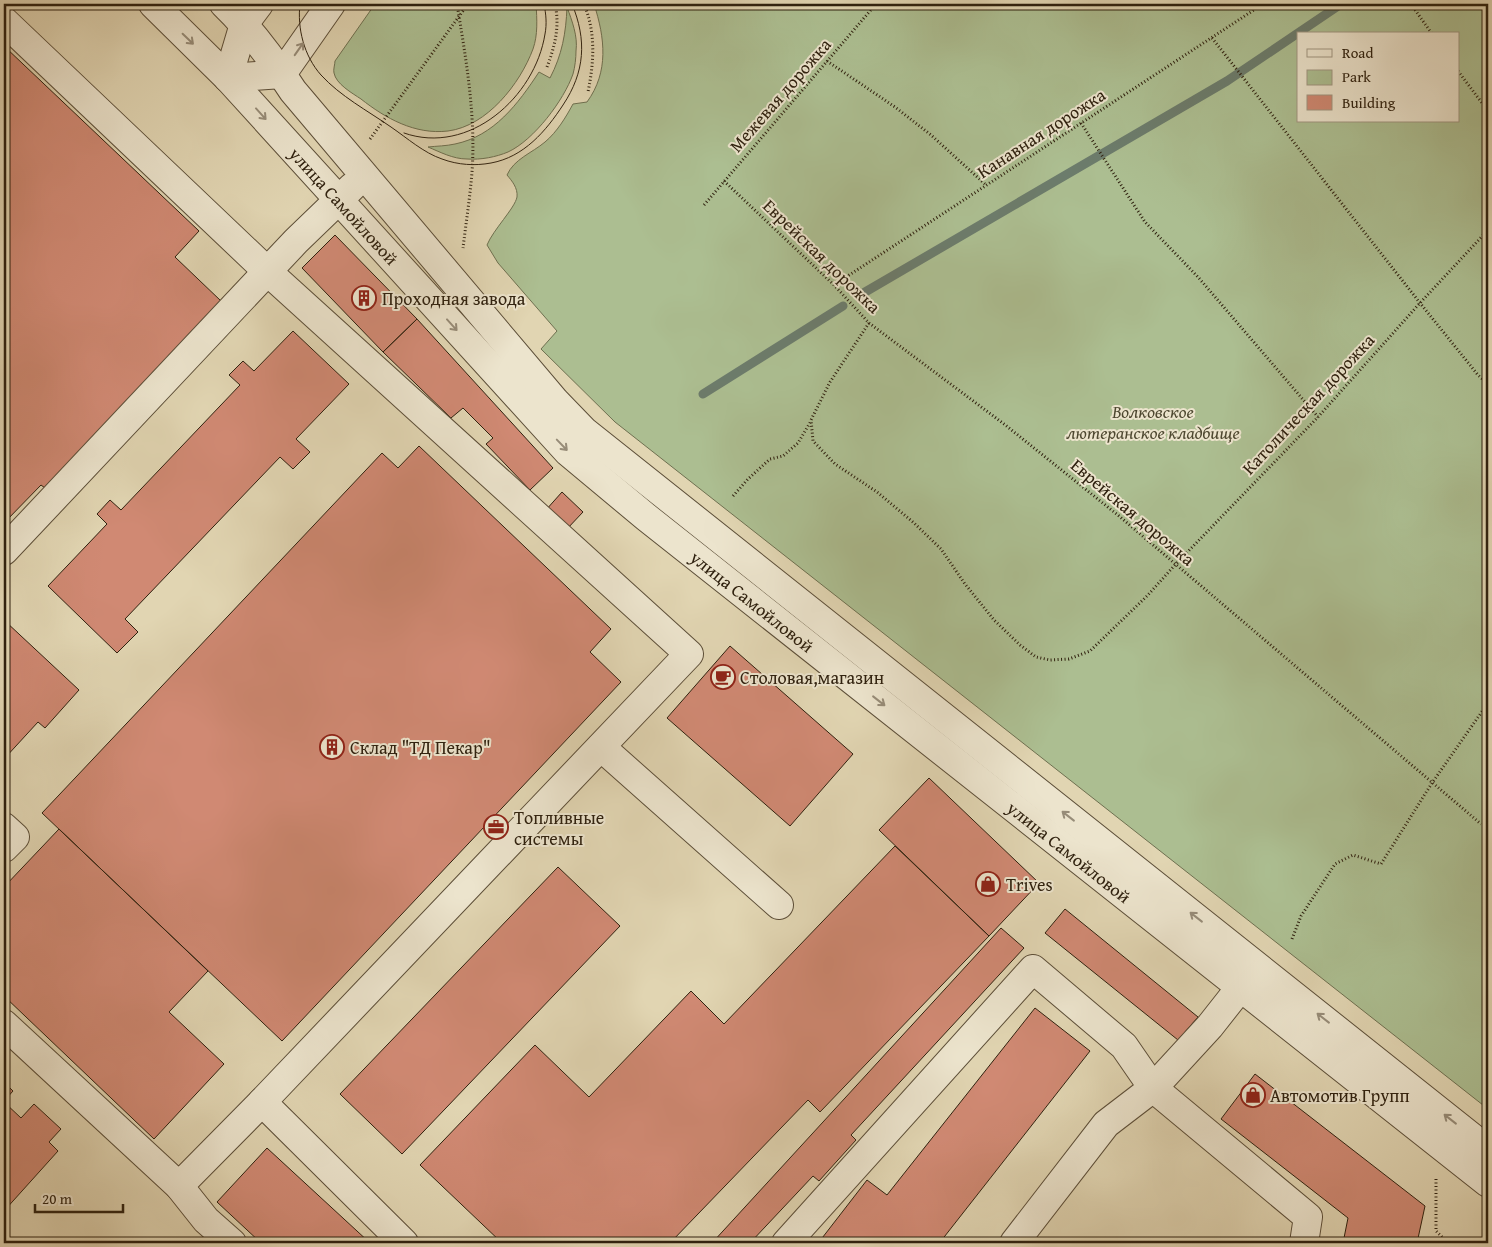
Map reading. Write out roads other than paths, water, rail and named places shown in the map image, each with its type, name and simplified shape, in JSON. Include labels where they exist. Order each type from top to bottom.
[{"type":"street","name":"улица Самойловой","points":[[154,4],[228,78],[568,452],[654,523],[1488,1183]]},
{"type":"street","name":"улица Самойловой","points":[[224,4],[252,14],[282,74],[293,91],[555,401],[584,431],[1488,1150]]},
{"type":"street","points":[[252,14],[228,78],[282,74],[331,4]]},
{"type":"street","points":[[4,21],[268,272],[689,654],[262,1102],[179,1186]]},
{"type":"street","points":[[4,551],[268,272],[364,176]]},
{"type":"street","points":[[601,746],[779,905]]},
{"type":"street","points":[[4,827],[15,837],[4,848]]},
{"type":"street","points":[[1014,1243],[1106,1124],[1153,1088],[1210,1026],[1257,966]]},
{"type":"street","points":[[786,1243],[1033,969],[1124,1046],[1153,1088],[1308,1217],[1304,1243]]},
{"type":"street","points":[[4,1024],[179,1186],[206,1220],[232,1243]]},
{"type":"street","points":[[262,1102],[404,1243]]},
{"type":"waterway","points":[[1300,32],[1341,4]]},
{"type":"waterway","points":[[860,295],[1227,81],[1297,34]]},
{"type":"waterway","points":[[703,394],[843,306]]},
{"type":"tram line","points":[[300,4],[301,32],[306,51],[315,67],[329,83],[354,103],[429,153],[448,161],[473,165],[503,160],[524,149],[549,124],[563,105],[576,80],[581,56],[580,30],[572,4]]},
{"type":"tram line","points":[[404,133],[428,138],[452,136],[475,128],[495,116],[513,99],[528,79],[539,57],[546,30],[544,4]]},
{"type":"place","name":"Проходная завода","points":[[364,298]]},
{"type":"place","name":"Столовая,магазин","points":[[723,677]]},
{"type":"place","name":"Склад \"ТД Пекар\"","points":[[332,747]]},
{"type":"place","name":"Топливные системы","points":[[496,827]]},
{"type":"place","name":"Trives","points":[[988,884]]},
{"type":"place","name":"Автомотив Групп","points":[[1253,1095]]},
{"type":"park label","name":"Волковское лютеранское кладбище","points":[[1153,421]]}]
